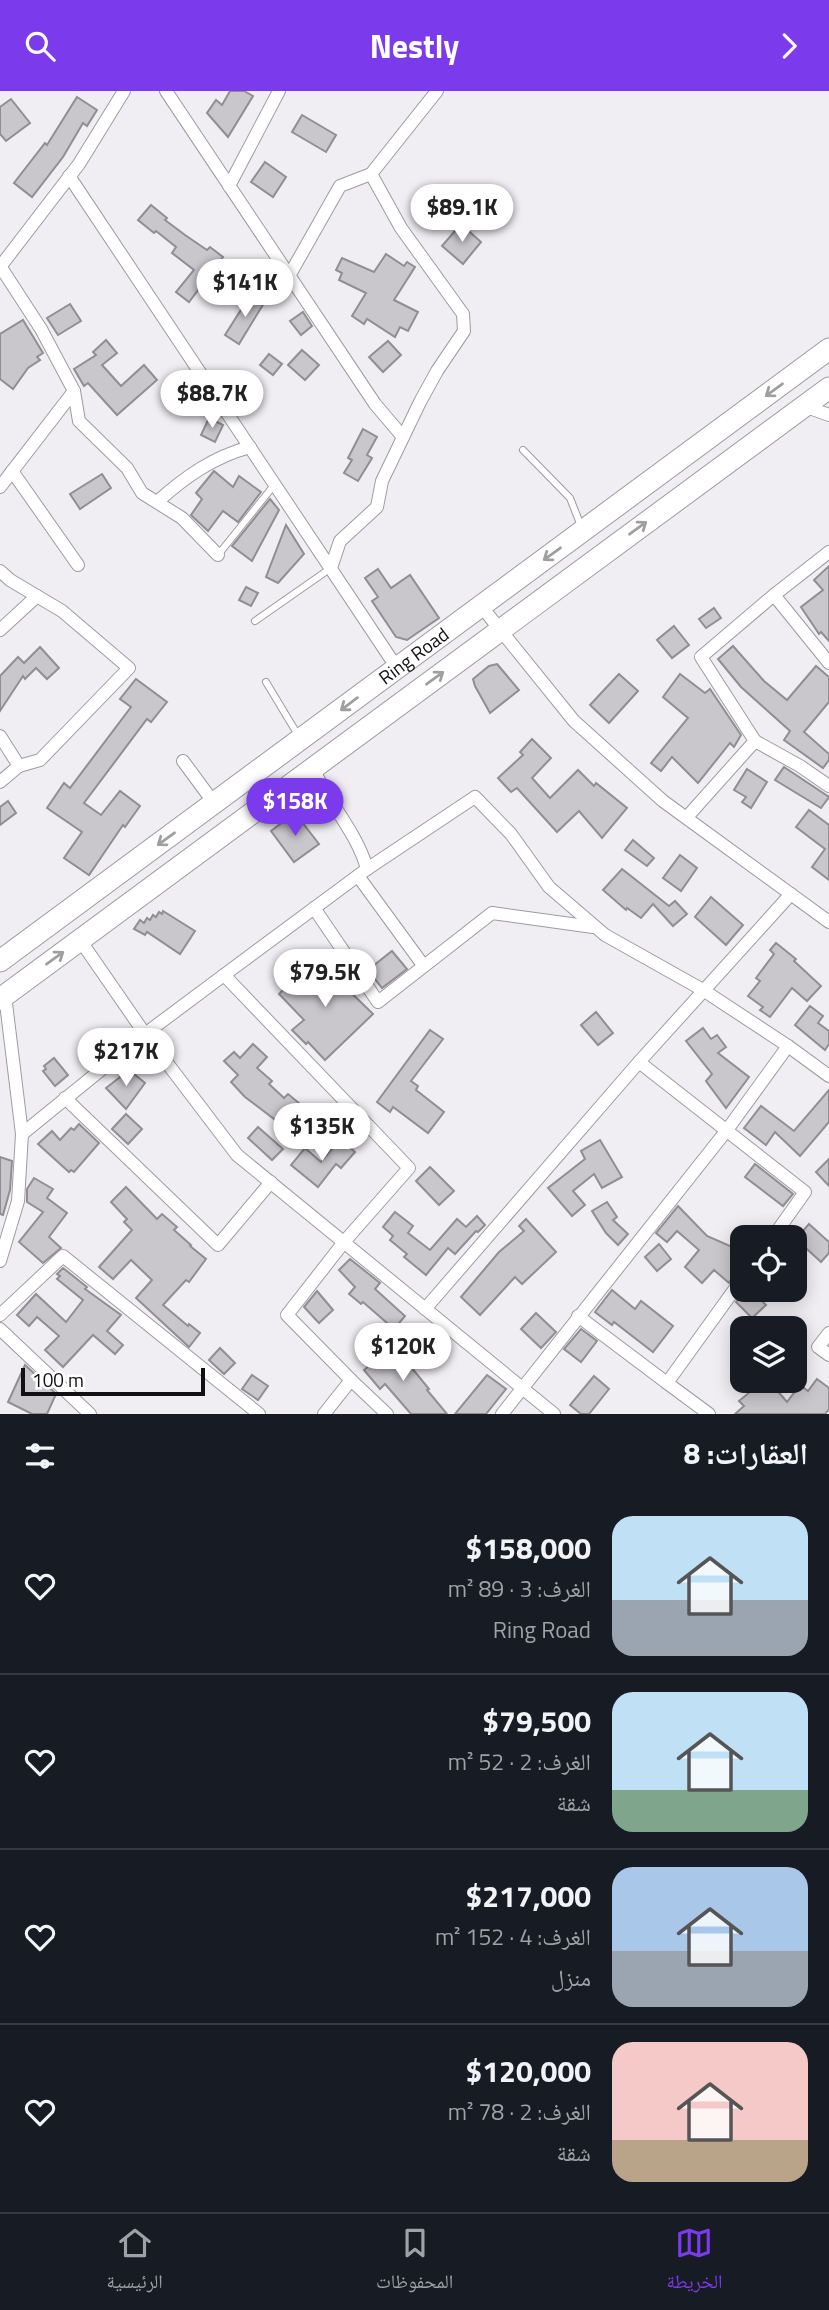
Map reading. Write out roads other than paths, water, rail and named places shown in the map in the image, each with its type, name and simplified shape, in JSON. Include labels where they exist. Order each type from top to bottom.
[{"type":"main road","name":"Ring Road","points":[[0,961],[829,349]]},
{"type":"main road","name":"Ring Road","points":[[2,997],[829,388]]},
{"type":"main road","points":[[218,800],[239,822]]},
{"type":"street","points":[[124,91],[69,176],[0,267],[41,329],[74,391],[79,421],[127,468],[142,493],[182,517],[218,555]]},
{"type":"street","points":[[166,91],[374,404],[403,437]]},
{"type":"street","points":[[229,185],[279,91]]},
{"type":"street","points":[[289,276],[340,186],[371,174],[437,91]]},
{"type":"street","points":[[331,568],[340,541],[377,507],[382,481],[403,437],[437,371],[464,331],[463,314],[401,228],[371,174]]},
{"type":"street","points":[[69,176],[397,668]]},
{"type":"street","points":[[0,487],[74,391]]},
{"type":"street","points":[[804,406],[829,415]]},
{"type":"street","points":[[157,502],[178,483],[224,454],[250,447]]},
{"type":"street","points":[[12,471],[78,565]]},
{"type":"street","points":[[829,552],[701,657],[755,741],[800,765],[829,786]]},
{"type":"street","points":[[0,571],[10,580],[62,611],[129,668],[40,760],[19,766],[0,782]]},
{"type":"street","points":[[774,595],[829,663]]},
{"type":"street","points":[[0,630],[37,596]]},
{"type":"street","points":[[481,606],[574,720],[663,801],[829,922]]},
{"type":"street","points":[[0,736],[19,766]]},
{"type":"street","points":[[687,817],[755,741]]},
{"type":"street","points":[[183,761],[218,800]]},
{"type":"street","points":[[313,768],[323,790],[362,850],[362,872],[423,965]]},
{"type":"street","points":[[22,1134],[145,1034],[362,872],[475,797],[511,834],[549,887],[605,935],[703,991],[829,1076]]},
{"type":"street","points":[[425,1310],[639,1062],[791,894]]},
{"type":"street","points":[[314,908],[379,1002],[492,913],[596,927]]},
{"type":"street","points":[[80,940],[145,1034],[237,1155],[554,1414]]},
{"type":"street","points":[[224,975],[409,1168],[344,1242],[287,1315],[387,1414]]},
{"type":"street","points":[[0,1261],[18,1201],[22,1134],[2,997]]},
{"type":"street","points":[[502,1414],[727,1130],[788,1046]]},
{"type":"street","points":[[639,1062],[805,1192],[782,1225]]},
{"type":"street","points":[[65,1098],[218,1245],[271,1182]]},
{"type":"street","points":[[0,1315],[64,1256],[259,1414]]},
{"type":"street","points":[[667,1383],[730,1296]]},
{"type":"street","points":[[578,1316],[709,1414]]},
{"type":"street","points":[[0,1329],[90,1414]]},
{"type":"street","points":[[829,1333],[818,1347],[829,1355]]},
{"type":"street","points":[[324,1414],[351,1380]]},
{"type":"lane","points":[[523,450],[570,498],[583,531]]},
{"type":"lane","points":[[218,555],[275,484]]},
{"type":"lane","points":[[256,621],[331,568]]},
{"type":"lane","points":[[266,682],[301,740]]}]
